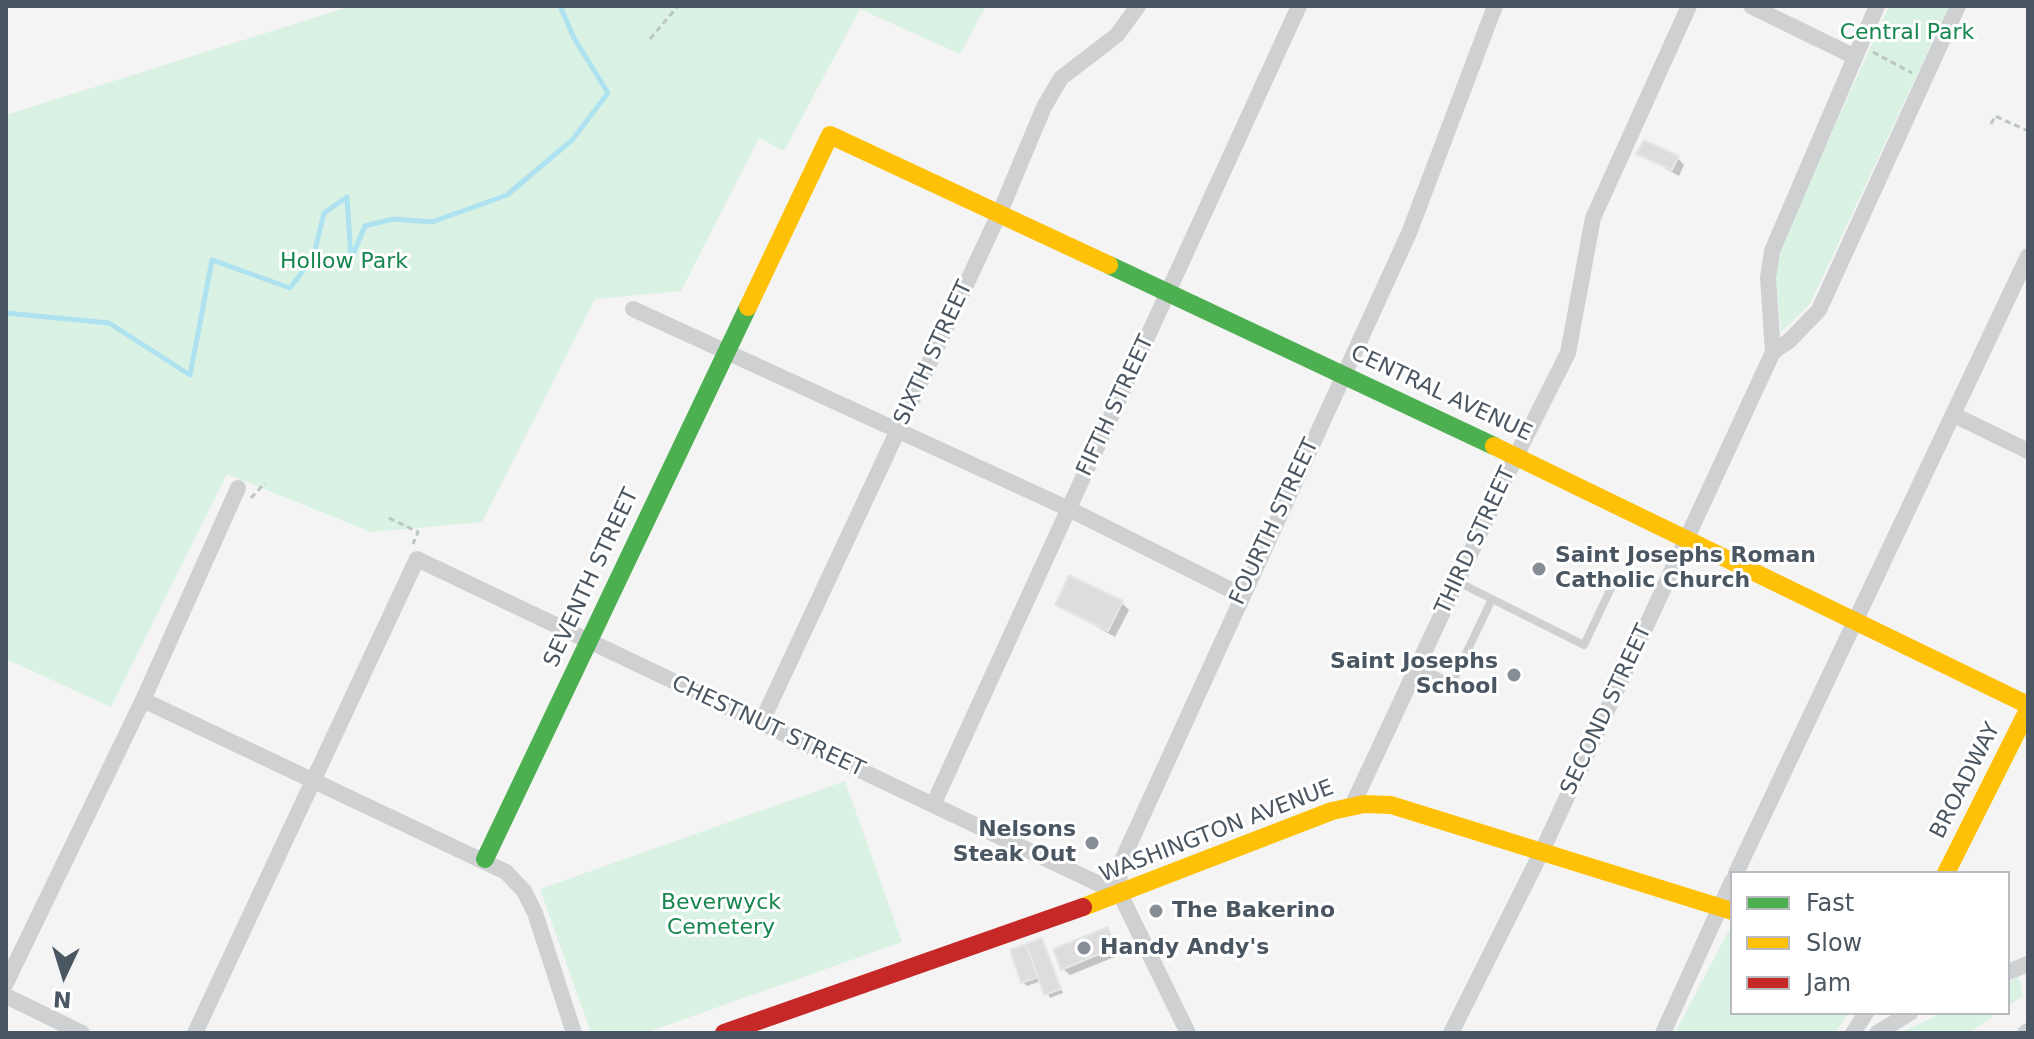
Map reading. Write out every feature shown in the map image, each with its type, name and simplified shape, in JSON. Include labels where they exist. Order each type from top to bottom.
[{"type":"street","name":"SIXTH STREET","points":[[761,723],[1000,212],[1044,107],[1061,78],[1117,35],[1138,6]]},
{"type":"street","name":"FIFTH STREET","points":[[933,805],[1299,6]]},
{"type":"street","name":"FOURTH STREET","points":[[1120,894],[1122,857],[1409,233],[1495,6]]},
{"type":"street","name":"THIRD STREET","points":[[1352,806],[1516,456],[1568,353],[1593,218],[1689,6]]},
{"type":"street","points":[[1751,6],[1856,51]]},
{"type":"street","points":[[1773,352],[1768,278],[1772,251],[1877,6]]},
{"type":"street","name":"SECOND STREET","points":[[1451,1033],[1542,851],[1773,352],[1789,341],[1819,310],[1958,6]]},
{"type":"street","name":"CENTRAL AVENUE","points":[[830,135],[1516,456],[2028,708]]},
{"type":"street","name":"SEVENTH STREET","points":[[485,859],[830,135]]},
{"type":"street","points":[[1737,871],[1858,622],[2028,256]]},
{"type":"street","points":[[633,309],[1069,509],[1241,595]]},
{"type":"street","points":[[1954,415],[2028,451]]},
{"type":"street","points":[[6,983],[143,700],[238,488]]},
{"type":"street","points":[[195,1033],[417,559]]},
{"type":"street","name":"CHESTNUT STREET","points":[[417,559],[1120,894]]},
{"type":"street","points":[[143,700],[485,859],[506,872],[524,891],[574,1033]]},
{"type":"street","name":"BROADWAY","points":[[1947,871],[2028,708]]},
{"type":"street","name":"WASHINGTON AVENUE","points":[[724,1033],[1120,894],[1185,865],[1352,806],[1391,805],[1726,909]]},
{"type":"street","points":[[1120,894],[1188,1033]]},
{"type":"street","points":[[1663,1033],[1726,909]]},
{"type":"street","points":[[6,996],[82,1033]]},
{"type":"street","points":[[1853,1033],[1865,1015]]},
{"type":"street","points":[[1877,1033],[1907,1015]]},
{"type":"lane","points":[[1458,582],[1584,645],[1612,586]]},
{"type":"lane","points":[[1417,667],[1452,683],[1492,599]]},
{"type":"path","points":[[650,39],[678,6]]},
{"type":"path","points":[[1856,51],[1924,79]]},
{"type":"path","points":[[1991,124],[1995,116],[2028,131]]},
{"type":"path","points":[[389,518],[418,532],[412,541],[417,559]]},
{"type":"green space","name":"Hollow Park","points":[[351,6],[986,6],[960,54],[860,9],[784,151],[759,138],[681,291],[595,299],[482,522],[371,532],[227,474],[111,707],[6,659],[6,115]]},
{"type":"green space","name":"Central Park","points":[[1889,6],[1949,6],[1810,304],[1781,332],[1775,269],[1781,245]]},
{"type":"green space","name":"Beverwyck Cemetery","points":[[845,781],[902,942],[645,1033],[591,1033],[540,889]]},
{"type":"green space","points":[[1729,930],[1730,1015],[1847,1015],[1835,1033],[1675,1033]]},
{"type":"green space","points":[[2019,977],[2023,996],[2010,1005],[2010,981]]},
{"type":"green space","points":[[1938,1015],[1995,1015],[1969,1033],[1900,1033]]},
{"type":"building","points":[[1644,140],[1679,156],[1672,170],[1636,154]]},
{"type":"building","points":[[1069,575],[1123,601],[1108,631],[1055,605]]},
{"type":"building","name":"Handy Andy's","points":[[1108,927],[1116,947],[1061,970],[1053,949]]},
{"type":"building","points":[[1042,938],[1061,989],[1044,995],[1026,944]]},
{"type":"building","points":[[1026,944],[1038,977],[1021,983],[1010,950]]},
{"type":"waterway","points":[[6,313],[109,323],[190,375],[212,260],[290,288],[313,258],[324,213],[347,197],[351,259],[365,226],[393,219],[432,222],[507,195],[572,140],[608,93],[574,38],[560,6]]},
{"type":"traffic: fast","points":[[1109,265],[1494,446]]},
{"type":"traffic: fast","points":[[485,859],[748,307]]},
{"type":"traffic: slow","points":[[748,307],[830,135],[1109,265]]},
{"type":"traffic: slow","points":[[1494,446],[2028,705]]},
{"type":"traffic: slow","points":[[1947,871],[2028,710]]},
{"type":"traffic: slow","points":[[1083,907],[1332,811],[1364,804],[1391,805],[1730,910]]},
{"type":"traffic: jam","points":[[724,1033],[1083,907]]},
{"type":"place","name":"Saint Josephs Roman Catholic Church","points":[[1539,569]]},
{"type":"place","name":"Saint Josephs School","points":[[1514,675]]},
{"type":"place","name":"Nelsons Steak Out","points":[[1092,843]]},
{"type":"place","name":"The Bakerino","points":[[1156,911]]},
{"type":"place","name":"Handy Andy's","points":[[1084,948]]}]
